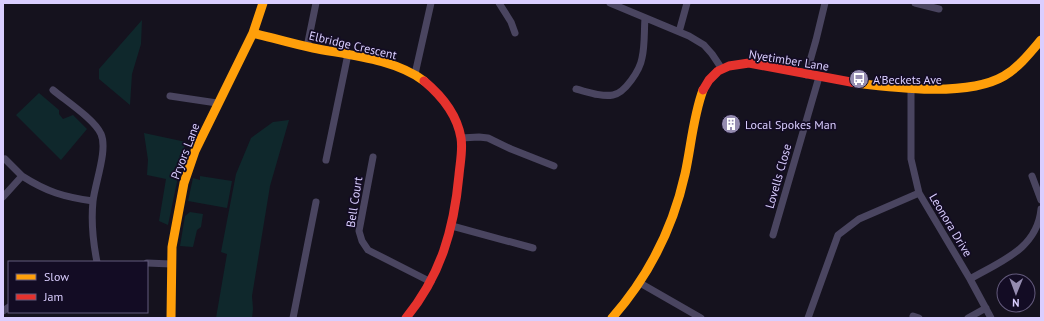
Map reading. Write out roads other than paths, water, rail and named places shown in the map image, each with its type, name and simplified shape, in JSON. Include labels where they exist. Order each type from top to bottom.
[{"type":"street","name":"Pryors Lane","points":[[171,318],[172,247],[184,183],[196,151],[218,103],[253,33],[263,3]]},
{"type":"street","points":[[307,47],[316,3]]},
{"type":"street","points":[[415,74],[431,3]]},
{"type":"street","points":[[499,3],[511,22],[515,33]]},
{"type":"street","points":[[610,3],[689,36],[704,44],[722,69],[714,74],[700,99],[679,198],[659,247],[640,283],[625,305],[612,318]]},
{"type":"street","points":[[679,32],[687,3]]},
{"type":"street","points":[[806,75],[825,3]]},
{"type":"street","points":[[915,3],[939,9]]},
{"type":"street","points":[[576,89],[603,95],[613,95],[622,91],[634,76],[642,59],[645,18]]},
{"type":"street","name":"Elbridge Crescent","points":[[253,33],[307,47],[348,54],[391,64],[415,74],[433,86],[448,105],[461,138],[460,174],[452,226],[431,282],[418,304],[406,318]]},
{"type":"street","name":"Nyetimber Lane","points":[[722,69],[733,65],[749,64],[847,82],[911,88],[960,88],[979,85],[1000,78],[1022,62],[1041,40]]},
{"type":"street","points":[[326,160],[348,54]]},
{"type":"street","name":"Lovells Close","points":[[773,236],[819,77]]},
{"type":"street","name":"Leonora Drive","points":[[911,88],[911,159],[919,192],[992,318]]},
{"type":"street","points":[[53,90],[93,122],[101,134],[103,153],[93,201],[92,238],[97,261]]},
{"type":"street","points":[[170,96],[218,103]]},
{"type":"street","points":[[461,138],[488,138],[554,166]]},
{"type":"street","name":"Bell Court","points":[[373,157],[359,231],[362,241],[368,250],[431,282]]},
{"type":"street","points":[[5,159],[22,176],[36,185],[54,193],[93,201]]},
{"type":"street","points":[[3,197],[22,176]]},
{"type":"street","points":[[1032,176],[1041,200]]},
{"type":"street","points":[[808,318],[838,235],[859,219],[919,192]]},
{"type":"street","points":[[293,318],[316,202]]},
{"type":"street","points":[[970,279],[1021,250],[1033,235],[1040,219],[1041,209]]},
{"type":"street","points":[[452,226],[533,248]]},
{"type":"street","points":[[148,263],[171,264]]},
{"type":"street","points":[[640,283],[701,318]]},
{"type":"street","points":[[968,318],[986,308]]},
{"type":"place","name":"A'Beckets Ave","points":[[859,79]]},
{"type":"place","name":"Local Spokes Man","points":[[731,124]]}]
